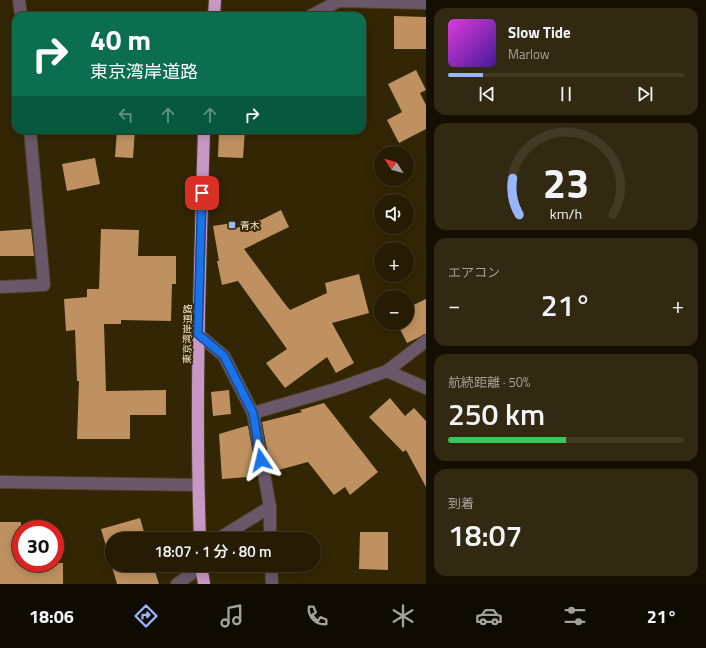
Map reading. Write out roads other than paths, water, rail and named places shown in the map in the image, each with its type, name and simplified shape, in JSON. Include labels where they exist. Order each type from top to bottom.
[{"type":"highway","points":[[214,12],[215,0]]},
{"type":"highway","name":"東京湾岸道路","points":[[200,532],[198,485],[198,334],[204,134]]},
{"type":"highway","points":[[203,572],[204,584]]},
{"type":"street","points":[[19,0],[20,12]]},
{"type":"street","points":[[318,12],[339,1],[426,3]]},
{"type":"street","points":[[0,287],[44,285],[30,134]]},
{"type":"street","points":[[198,334],[224,356],[253,413],[270,507],[270,532]]},
{"type":"street","points":[[253,413],[336,389],[387,371],[426,341]]},
{"type":"street","points":[[387,371],[426,388]]},
{"type":"street","points":[[0,482],[198,485]]},
{"type":"street","points":[[229,532],[270,507]]},
{"type":"street","points":[[177,584],[194,572]]},
{"type":"street","points":[[271,572],[272,584]]},
{"type":"place","name":"青木","points":[[232,225]]}]
